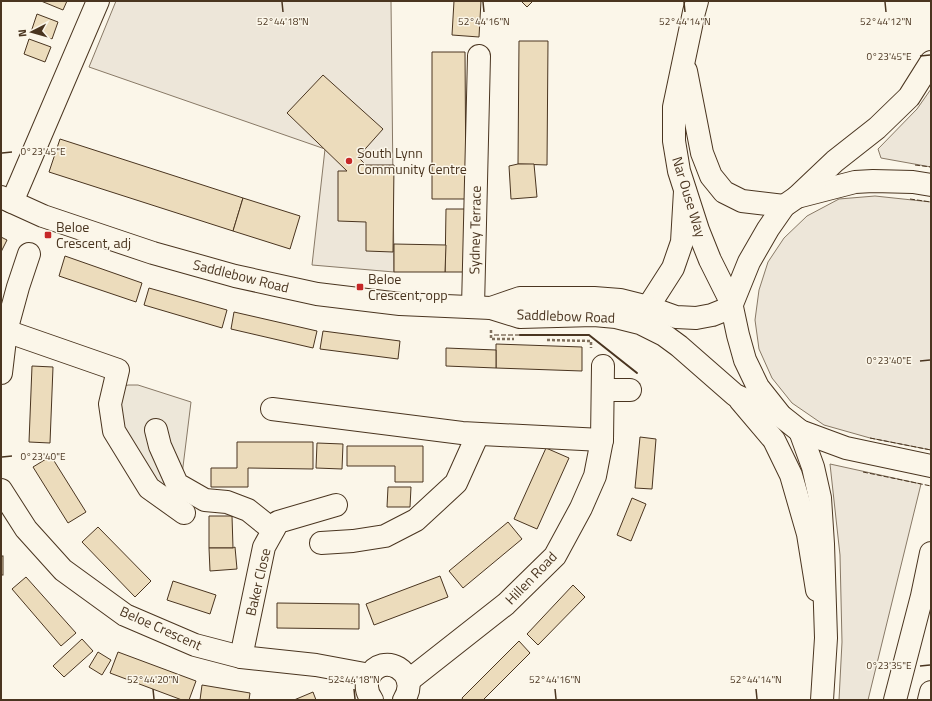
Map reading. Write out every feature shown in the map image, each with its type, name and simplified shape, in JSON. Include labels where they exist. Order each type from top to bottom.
[{"type":"main road","points":[[7,200],[98,1]]},
{"type":"main road","name":"Nar Ouse Way","points":[[697,1],[674,107],[674,142],[679,171],[710,260],[732,305],[745,360],[758,387],[780,416]]},
{"type":"main road","name":"Sydney Terrace","points":[[480,56],[482,308]]},
{"type":"main road","name":"Nar Ouse Way","points":[[683,60],[702,154],[711,176],[724,192],[742,201],[791,201]]},
{"type":"main road","points":[[732,305],[749,262],[768,229],[791,201],[835,161],[877,128],[909,97],[931,62]]},
{"type":"main road","points":[[791,201],[855,182],[872,180],[922,183]]},
{"type":"main road","points":[[648,307],[673,268],[682,242],[685,190]]},
{"type":"main road","name":"Saddlebow Road","points":[[7,200],[43,216],[153,254],[235,276],[317,294],[400,304],[482,308],[520,316],[594,315],[616,317],[640,323],[664,335],[679,346],[735,395],[780,416]]},
{"type":"main road","points":[[1,373],[5,324],[29,254]]},
{"type":"main road","name":"Saddlebow Road","points":[[482,308],[520,298],[601,299],[620,300],[648,307],[676,317],[696,318],[712,315],[732,305]]},
{"type":"main road","points":[[5,324],[118,370],[110,404],[114,431],[150,488],[184,513]]},
{"type":"main road","name":"Hillen Road","points":[[406,690],[506,604],[555,556],[581,508],[595,476],[602,440],[604,366]]},
{"type":"main road","points":[[603,390],[630,390]]},
{"type":"main road","points":[[735,395],[774,440],[791,475],[808,534],[826,638]]},
{"type":"main road","points":[[272,409],[462,433],[602,440]]},
{"type":"main road","points":[[780,416],[800,431],[846,448],[931,466]]},
{"type":"main road","points":[[156,430],[160,446],[177,484],[205,500],[227,502],[248,510],[273,530]]},
{"type":"main road","points":[[800,431],[813,467],[820,498],[826,638],[822,700]]},
{"type":"main road","points":[[321,543],[353,541],[385,536],[416,520],[456,483],[478,434]]},
{"type":"main road","name":"Beloe Crescent","points":[[1,490],[26,529],[64,570],[124,615],[195,645],[241,657],[316,665],[370,675]]},
{"type":"main road","name":"Baker Close","points":[[241,657],[264,547],[278,522],[336,505]]},
{"type":"main road","points":[[895,700],[922,596],[931,553]]},
{"type":"main road","name":"Hillen Road","points":[[370,675],[374,669],[380,666],[395,666],[406,674],[406,690]]},
{"type":"main road","points":[[370,675],[366,688],[368,695],[372,700]]},
{"type":"main road","points":[[929,700],[931,692]]},
{"type":"path","points":[[482,308],[491,339],[522,340]]},
{"type":"path","points":[[545,340],[591,341],[590,366],[604,366]]},
{"type":"shaded area","points":[[116,1],[391,1],[394,272],[312,265],[325,149],[89,67]]},
{"type":"shaded area","points":[[931,89],[931,167],[881,158],[878,149],[917,109]]},
{"type":"shaded area","points":[[875,196],[931,202],[931,450],[870,438],[824,425],[792,403],[772,378],[759,349],[755,320],[759,290],[768,262],[784,238],[807,216],[839,199]]},
{"type":"shaded area","points":[[138,385],[191,402],[179,499],[155,479],[120,424],[121,387]]},
{"type":"shaded area","points":[[830,464],[921,484],[868,700],[839,700],[842,642],[840,555]]},
{"type":"building","points":[[41,1],[67,1],[63,10]]},
{"type":"building","points":[[454,1],[481,1],[479,37],[452,35]]},
{"type":"building","points":[[521,1],[533,1],[527,7]]},
{"type":"building","points":[[37,14],[58,22],[52,39],[31,32]]},
{"type":"building","points":[[29,39],[51,47],[45,62],[24,54]]},
{"type":"building","points":[[519,41],[548,41],[547,165],[518,164]]},
{"type":"building","points":[[432,52],[465,52],[466,199],[432,199]]},
{"type":"building","name":"South Lynn Community Centre","points":[[323,75],[383,129],[358,157],[366,165],[394,165],[393,252],[366,251],[366,222],[338,221],[338,171],[347,171],[287,113]]},
{"type":"building","points":[[60,139],[243,198],[233,231],[49,172]]},
{"type":"building","points":[[518,164],[534,164],[537,197],[511,199],[509,166]]},
{"type":"building","points":[[243,198],[300,216],[290,249],[233,231]]},
{"type":"building","points":[[446,209],[465,209],[464,272],[445,272]]},
{"type":"building","points":[[1,237],[7,240],[1,252]]},
{"type":"building","points":[[394,244],[446,245],[445,272],[394,272]]},
{"type":"building","points":[[65,256],[142,283],[136,302],[59,276]]},
{"type":"building","points":[[149,288],[227,310],[222,328],[144,305]]},
{"type":"building","points":[[234,312],[317,331],[313,348],[231,329]]},
{"type":"building","points":[[323,331],[400,341],[398,359],[320,349]]},
{"type":"building","points":[[496,344],[582,347],[582,371],[496,368]]},
{"type":"building","points":[[446,348],[496,350],[496,368],[446,366]]},
{"type":"building","points":[[32,366],[53,367],[50,443],[29,442]]},
{"type":"building","points":[[640,437],[656,439],[652,489],[635,488]]},
{"type":"building","points":[[237,442],[313,442],[313,469],[248,468],[248,487],[211,487],[211,468],[237,468]]},
{"type":"building","points":[[317,443],[343,444],[342,469],[316,468]]},
{"type":"building","points":[[347,446],[423,446],[423,482],[395,482],[395,466],[347,466]]},
{"type":"building","points":[[546,448],[569,458],[537,529],[514,519]]},
{"type":"building","points":[[51,456],[86,512],[68,523],[33,467]]},
{"type":"building","points":[[388,487],[411,487],[410,507],[387,507]]},
{"type":"building","points":[[632,498],[646,504],[631,541],[617,535]]},
{"type":"building","points":[[209,516],[232,516],[233,548],[209,548]]},
{"type":"building","points":[[508,522],[522,539],[463,588],[449,571]]},
{"type":"building","points":[[98,527],[151,581],[135,597],[82,542]]},
{"type":"building","points":[[235,547],[237,569],[210,571],[209,548]]},
{"type":"building","points":[[1,556],[3,556],[3,575],[1,575]]},
{"type":"building","points":[[440,576],[448,597],[374,625],[366,604]]},
{"type":"building","points":[[26,577],[76,633],[61,646],[12,589]]},
{"type":"building","points":[[173,581],[216,595],[210,614],[167,600]]},
{"type":"building","points":[[573,585],[585,597],[538,645],[527,634]]},
{"type":"building","points":[[277,603],[359,604],[359,629],[277,628]]},
{"type":"building","points":[[82,639],[93,651],[64,677],[53,666]]},
{"type":"building","points":[[519,641],[530,653],[483,700],[463,700],[462,698]]},
{"type":"building","points":[[98,652],[111,660],[102,675],[89,667]]},
{"type":"building","points":[[118,652],[196,681],[189,700],[182,700],[110,673]]},
{"type":"building","points":[[202,685],[250,693],[249,700],[200,700]]},
{"type":"building","points":[[313,692],[316,700],[294,700]]},
{"type":"fence","points":[[915,165],[931,167]]},
{"type":"fence","points":[[910,199],[931,202]]},
{"type":"fence","points":[[494,335],[589,335],[637,373]]},
{"type":"fence","points":[[870,438],[931,450]]},
{"type":"fence","points":[[863,472],[931,486]]},
{"type":"wall","points":[[520,335],[589,335],[637,373]]},
{"type":"place","name":"South Lynn Community Centre","points":[[349,161]]},
{"type":"place","name":"Beloe Crescent, adj","points":[[48,235]]},
{"type":"place","name":"Beloe Crescent, opp","points":[[360,287]]}]
